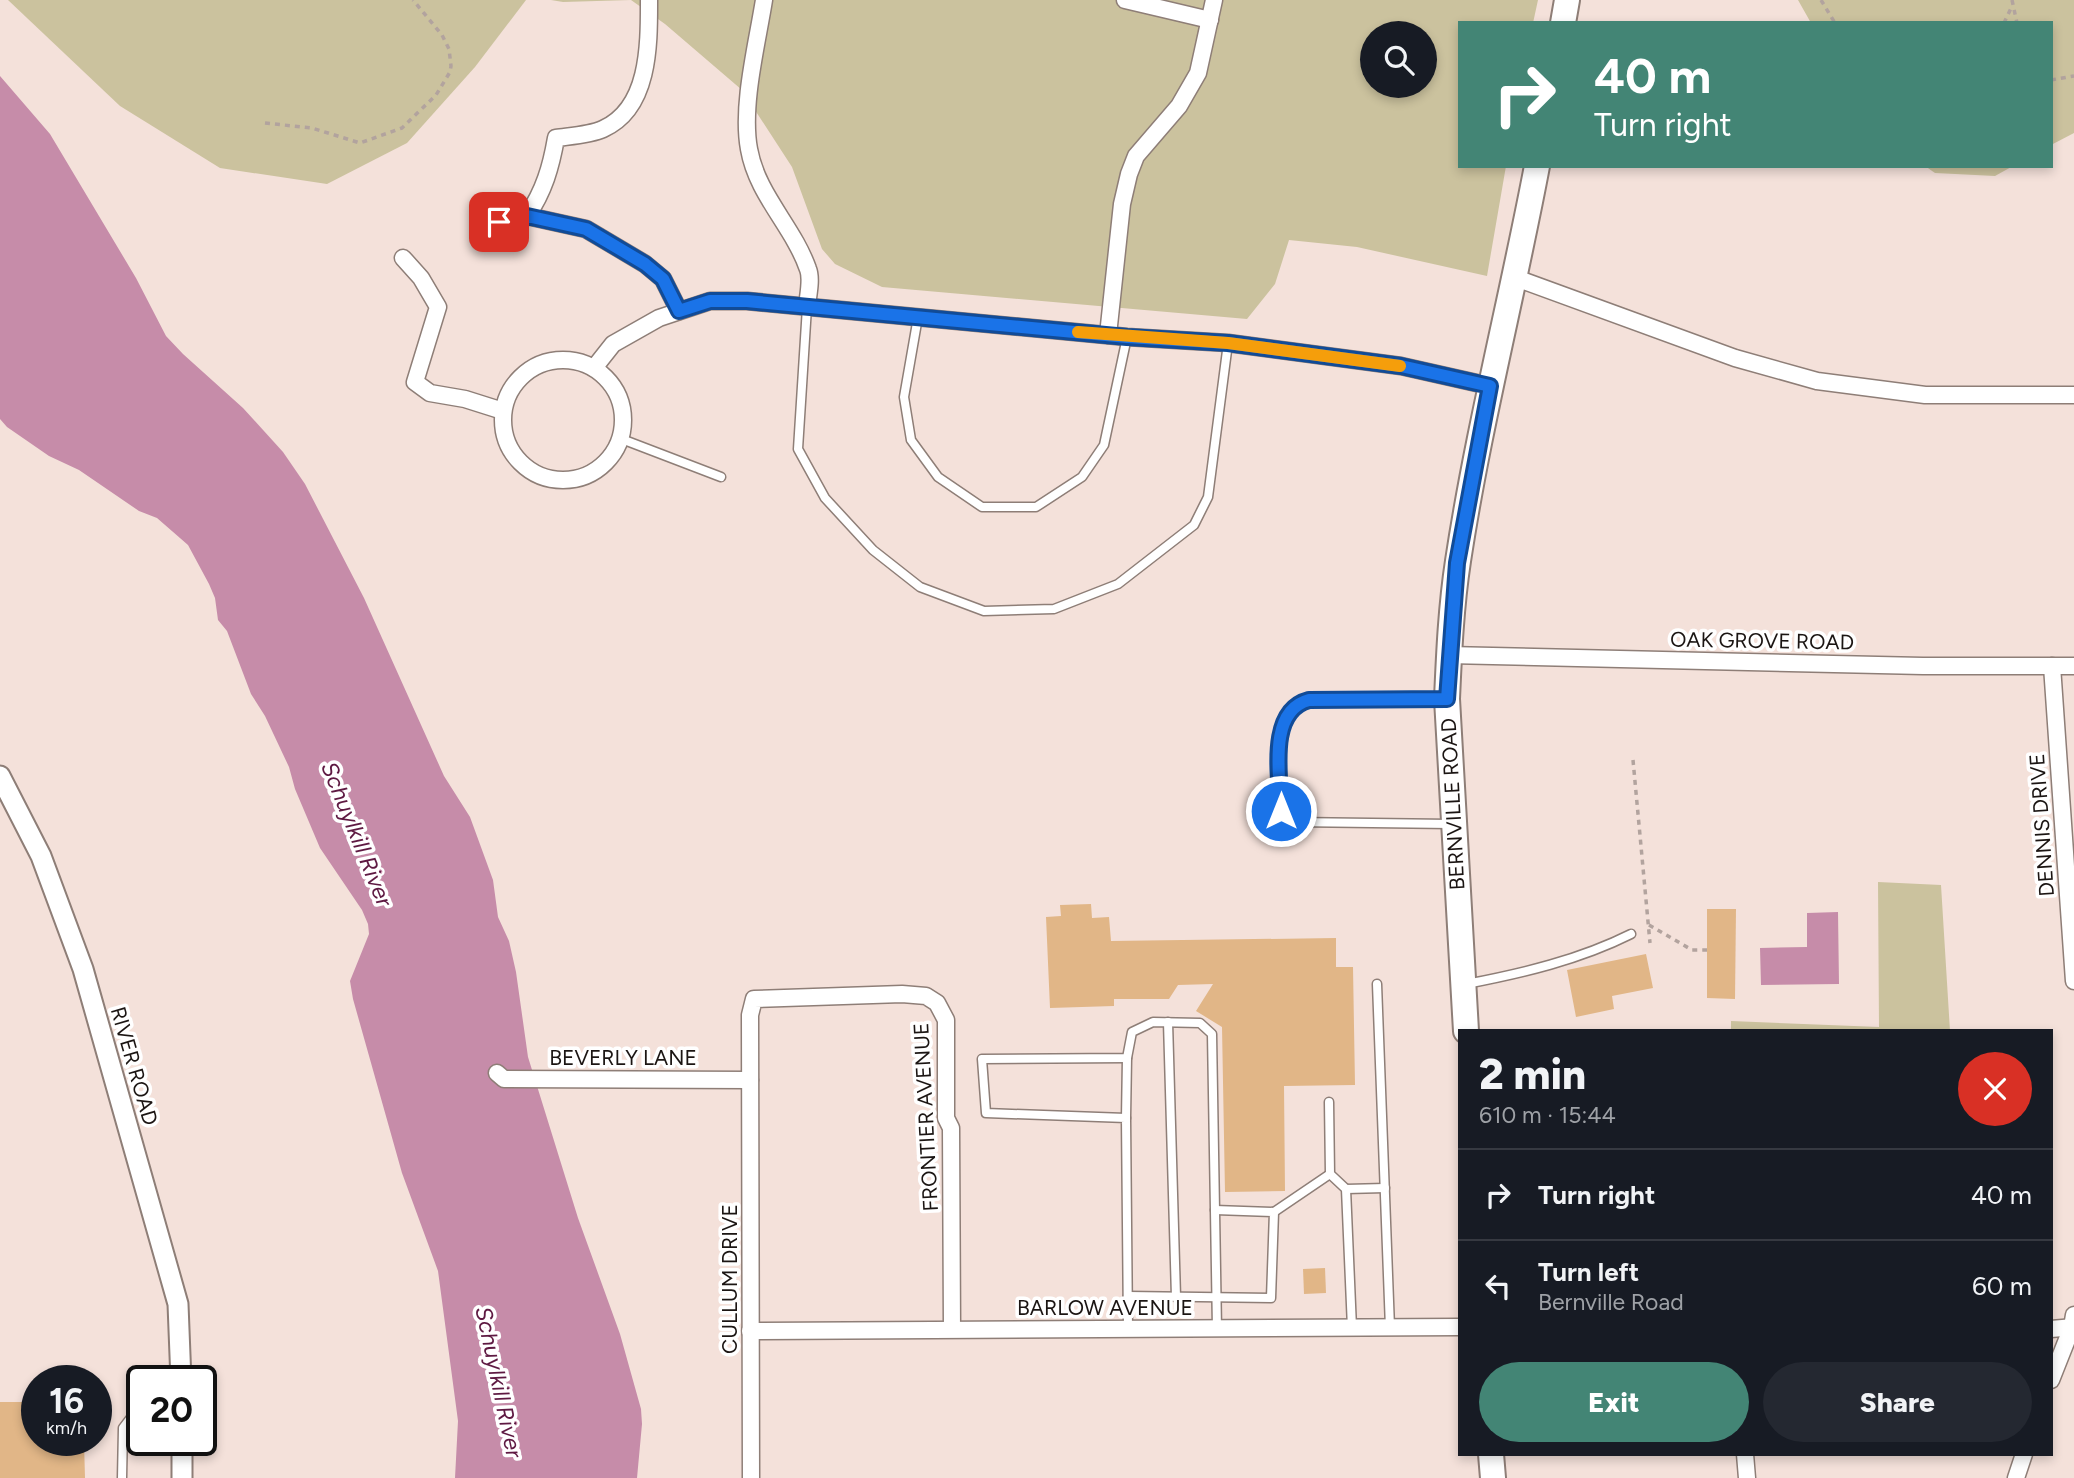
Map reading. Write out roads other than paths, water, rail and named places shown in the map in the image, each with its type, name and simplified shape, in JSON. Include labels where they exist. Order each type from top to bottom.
[{"type":"main road","points":[[1563,21],[1567,0]]},
{"type":"main road","name":"BERNVILLE ROAD","points":[[1465,1029],[1447,699],[1448,655],[1457,563],[1490,386],[1516,278],[1537,168]]},
{"type":"main road","points":[[1491,1456],[1493,1478]]},
{"type":"street","points":[[527,216],[538,200],[551,168],[556,138],[601,130],[625,116],[645,72],[649,38],[649,0]]},
{"type":"street","points":[[764,0],[747,108],[749,149],[761,187],[791,235],[809,271],[807,306]]},
{"type":"street","points":[[1125,0],[1210,20]]},
{"type":"street","points":[[1108,335],[1122,204],[1129,174],[1136,156],[1179,106],[1198,73],[1214,0]]},
{"type":"street","points":[[499,222],[527,216],[586,229],[645,264],[663,279],[679,311]]},
{"type":"street","points":[[403,258],[421,278],[438,307],[415,382],[430,393],[465,399],[503,411]]},
{"type":"street","points":[[1516,278],[1735,358],[1818,381],[1925,395],[2074,395]]},
{"type":"street","points":[[594,368],[613,344],[659,318],[710,301],[747,301],[1127,337],[1228,343],[1401,366],[1490,386]]},
{"type":"street","points":[[571,360],[594,368],[611,384],[621,405],[622,429],[615,451],[599,468],[577,478],[554,480],[532,471],[514,456],[504,434],[503,411],[511,388],[526,371],[548,361],[571,360]]},
{"type":"street","name":"OAK GROVE ROAD","points":[[1448,655],[1923,666],[2074,666]]},
{"type":"street","name":"DENNIS DRIVE","points":[[2052,666],[2074,981]]},
{"type":"street","name":"RIVER ROAD","points":[[0,776],[41,856],[83,969],[178,1304],[180,1365]]},
{"type":"street","name":"FRONTIER AVENUE","points":[[750,1080],[750,1014],[754,999],[902,994],[926,996],[937,1003],[946,1020],[946,1118],[951,1128],[952,1329]]},
{"type":"street","name":"BEVERLY LANE","points":[[497,1073],[504,1079],[750,1080]]},
{"type":"street","name":"CULLUM DRIVE","points":[[750,1080],[751,1478]]},
{"type":"street","points":[[2053,1328],[2073,1323]]},
{"type":"street","points":[[2053,1375],[2073,1323]]},
{"type":"street","name":"BARLOW AVENUE","points":[[750,1331],[1458,1327]]},
{"type":"street","points":[[182,1456],[182,1478]]},
{"type":"street","points":[[1745,1456],[1747,1478]]},
{"type":"street","points":[[2016,1478],[2023,1456]]},
{"type":"lane","points":[[807,306],[799,449],[825,498],[873,550],[920,587],[984,611],[1054,609],[1118,584],[1194,525],[1208,497],[1228,343]]},
{"type":"lane","points":[[918,317],[904,397],[911,440],[938,477],[982,507],[1036,507],[1082,477],[1104,445],[1127,337]]},
{"type":"lane","points":[[619,438],[720,477]]},
{"type":"lane","points":[[1447,699],[1309,700],[1297,703],[1289,711],[1280,730],[1281,811],[1285,818],[1293,822],[1454,824]]},
{"type":"lane","points":[[1463,985],[1559,963],[1631,934]]},
{"type":"lane","points":[[1377,984],[1390,1328]]},
{"type":"lane","points":[[1128,1329],[1126,1058],[1132,1032],[1153,1022],[1200,1023],[1212,1034],[1217,1329]]},
{"type":"lane","points":[[1168,1022],[1176,1297]]},
{"type":"lane","points":[[1126,1058],[982,1059],[986,1112],[1126,1118]]},
{"type":"lane","points":[[1329,1102],[1330,1174],[1346,1189],[1352,1328]]},
{"type":"lane","points":[[1215,1210],[1274,1212],[1330,1174]]},
{"type":"lane","points":[[1346,1189],[1385,1188]]},
{"type":"lane","points":[[1128,1296],[1271,1298],[1274,1212]]},
{"type":"lane","points":[[122,1478],[126,1425]]},
{"type":"water","name":"Schuylkill River","points":[[0,76],[50,134],[136,278],[166,336],[243,408],[283,452],[305,484],[364,598],[444,776],[470,817],[493,880],[498,917],[509,941],[528,1057],[578,1218],[620,1334],[641,1409],[637,1478],[455,1478],[458,1421],[438,1271],[402,1173],[350,981],[369,934],[362,910],[320,848],[295,789],[289,767],[265,716],[251,694],[227,631],[218,620],[215,598],[188,545],[157,518],[139,511],[79,470],[49,456],[7,427],[0,419]]},
{"type":"water","points":[[1838,912],[1839,984],[1761,985],[1760,948],[1807,947],[1807,913]]}]
